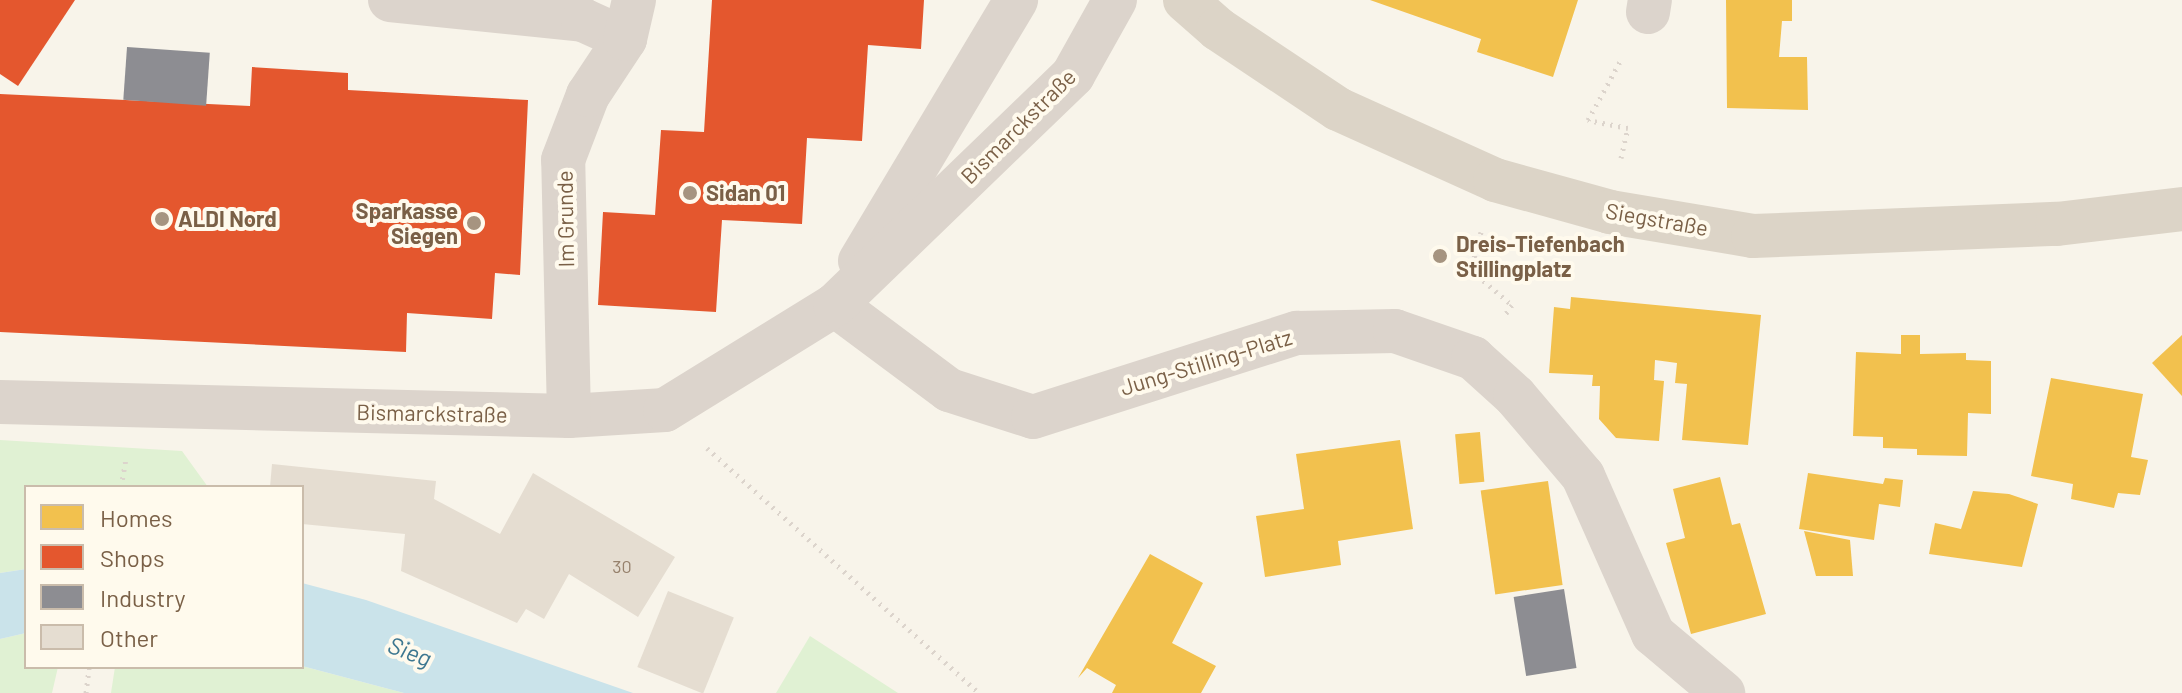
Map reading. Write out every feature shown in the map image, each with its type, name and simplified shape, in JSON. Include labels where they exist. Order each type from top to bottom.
[{"type":"main road","name":"Siegstraße","points":[[1185,0],[1218,29],[1338,109],[1495,180],[1610,212],[1753,236],[2057,224],[2182,209]]},
{"type":"street","name":"Im Grunde","points":[[390,0],[583,20],[629,19],[588,95],[563,160],[569,416]]},
{"type":"street","name":"Bismarckstraße","points":[[835,305],[1016,0]]},
{"type":"street","name":"Bismarckstraße","points":[[0,402],[569,416],[665,410],[835,305],[1073,75],[1115,0]]},
{"type":"street","name":"Jung-Stilling-Platz","points":[[835,305],[949,390],[1033,417],[1297,333],[1395,331],[1473,358],[1515,396],[1583,476],[1653,634],[1723,693]]},
{"type":"path","points":[[1610,212],[1628,128],[1588,120],[1649,6]]},
{"type":"path","points":[[1471,270],[1512,305]]},
{"type":"path","points":[[665,410],[979,693]]},
{"type":"path","points":[[121,485],[127,456]]},
{"type":"path","points":[[86,693],[89,669]]},
{"type":"green space","points":[[0,440],[182,451],[207,485],[24,485],[24,569],[0,573]]},
{"type":"green space","points":[[24,633],[24,669],[58,669],[52,693],[0,693],[0,639]]},
{"type":"green space","points":[[810,636],[898,693],[776,693]]},
{"type":"green space","points":[[304,667],[404,693],[111,693],[115,669],[304,669]]},
{"type":"water","points":[[24,569],[24,633],[0,639],[0,573]]},
{"type":"water","name":"Sieg","points":[[304,584],[366,600],[633,693],[404,693],[304,667]]},
{"type":"building: Homes","points":[[1370,0],[1578,0],[1553,77],[1477,52],[1481,39]]},
{"type":"building: Homes","points":[[1726,0],[1792,0],[1792,21],[1782,21],[1779,57],[1807,57],[1808,110],[1727,108]]},
{"type":"building: Homes","points":[[1571,297],[1761,315],[1748,445],[1682,440],[1687,384],[1675,383],[1677,363],[1655,360],[1654,380],[1664,381],[1659,441],[1616,438],[1599,419],[1600,386],[1592,386],[1593,375],[1549,373],[1554,307],[1570,309]]},
{"type":"building: Homes","points":[[1901,335],[1920,335],[1920,354],[1966,353],[1966,360],[1991,361],[1991,414],[1968,413],[1967,456],[1917,455],[1917,449],[1883,448],[1883,437],[1853,436],[1856,352],[1901,354]]},
{"type":"building: Homes","points":[[2182,335],[2182,396],[2152,363]]},
{"type":"building: Homes","points":[[2051,378],[2143,394],[2131,457],[2148,460],[2140,495],[2118,493],[2114,508],[2071,499],[2073,484],[2031,476]]},
{"type":"building: Homes","points":[[1480,432],[1484,482],[1459,484],[1455,434]]},
{"type":"building: Homes","points":[[1400,440],[1413,529],[1338,541],[1341,565],[1265,577],[1256,516],[1304,509],[1296,454]]},
{"type":"building: Homes","points":[[1808,473],[1883,484],[1885,478],[1903,480],[1900,507],[1879,504],[1874,540],[1799,529]]},
{"type":"building: Homes","points":[[1720,477],[1732,525],[1740,523],[1766,614],[1691,634],[1666,543],[1685,538],[1673,489]]},
{"type":"building: Homes","points":[[1548,481],[1563,585],[1495,594],[1481,490]]},
{"type":"building: Homes","points":[[1973,491],[2009,494],[2038,504],[2022,567],[1929,554],[1935,523],[1961,529]]},
{"type":"building: Homes","points":[[1804,531],[1850,540],[1853,576],[1816,576]]},
{"type":"building: Homes","points":[[1150,554],[1203,583],[1172,643],[1216,666],[1201,693],[1112,693],[1116,685],[1087,668],[1078,678]]},
{"type":"building: Shops","points":[[0,0],[75,0],[18,86],[0,74]]},
{"type":"building: Shops","points":[[712,0],[924,0],[921,49],[868,45],[862,141],[807,138],[802,224],[722,220],[716,312],[598,305],[603,212],[655,215],[661,130],[704,132]]},
{"type":"building: Shops","name":"ALDI Nord","points":[[252,67],[348,73],[348,90],[528,100],[520,275],[495,273],[492,319],[407,313],[406,352],[0,332],[0,94],[250,106]]},
{"type":"building: Industry","points":[[127,47],[210,53],[206,106],[123,100]]},
{"type":"building: Industry","points":[[1564,589],[1577,668],[1526,676],[1514,597]]},
{"type":"building: Other","points":[[272,464],[436,481],[434,499],[500,534],[533,473],[675,557],[638,617],[569,574],[544,619],[526,609],[517,623],[401,571],[405,534],[304,524],[304,485],[270,485]]},
{"type":"building: Other","points":[[668,591],[734,618],[703,693],[637,667]]},
{"type":"place","name":"Sidan 01","points":[[690,193]]},
{"type":"place","name":"ALDI Nord","points":[[162,219]]},
{"type":"place","name":"Sparkasse Siegen","points":[[474,223]]},
{"type":"place","name":"Dreis-Tiefenbach Stillingplatz","points":[[1440,256]]}]
